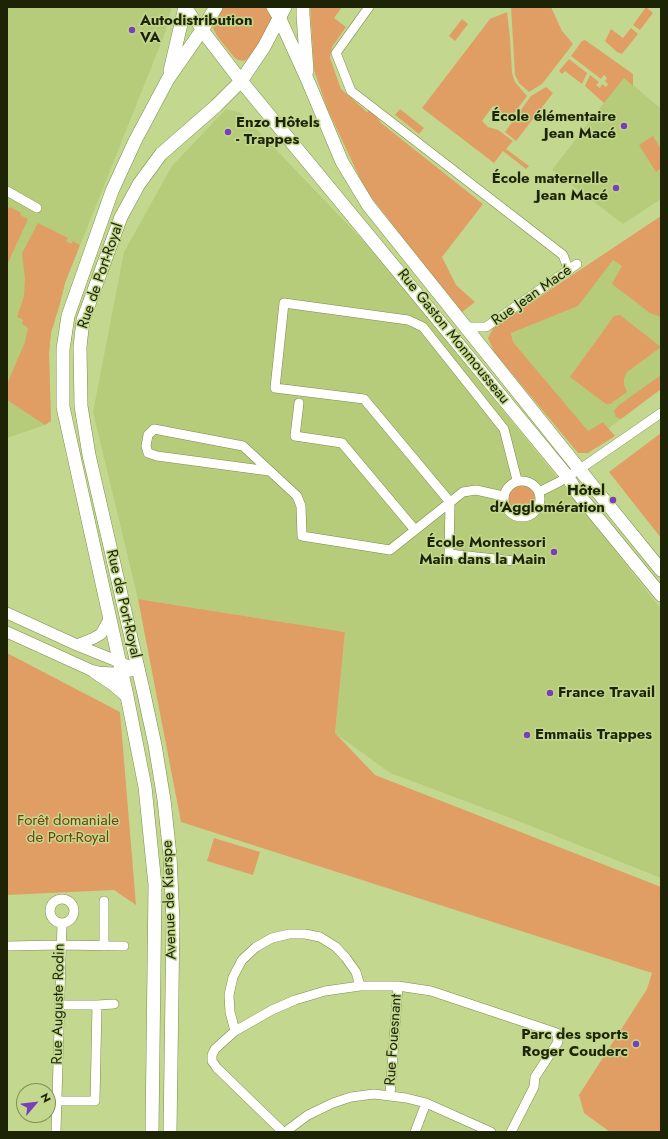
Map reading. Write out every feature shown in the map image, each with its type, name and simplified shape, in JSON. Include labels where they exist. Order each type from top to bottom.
[{"type":"main road","points":[[168,79],[185,7]]},
{"type":"main road","name":"Rue de Port-Royal","points":[[121,667],[64,407],[63,349],[68,316],[112,191],[135,141],[168,79],[216,7]]},
{"type":"main road","points":[[303,7],[308,80]]},
{"type":"main road","name":"Rue de Port-Royal","points":[[139,670],[89,454],[81,406],[80,346],[83,320],[121,217],[139,184],[162,154],[216,106],[241,81],[264,47],[279,10]]},
{"type":"main road","name":"Rue Gaston Monmousseau","points":[[279,10],[342,162],[368,205],[661,570]]},
{"type":"main road","name":"Rue Gaston Monmousseau","points":[[202,30],[241,81],[567,476],[583,500],[661,595]]},
{"type":"main road","name":"Avenue de Kierspe","points":[[121,667],[145,787],[155,885],[152,1132]]},
{"type":"main road","name":"Avenue de Kierspe","points":[[139,670],[155,745],[164,800],[170,856],[173,929],[170,1132]]},
{"type":"main road","points":[[95,672],[127,696]]},
{"type":"street","points":[[185,7],[202,30]]},
{"type":"street","points":[[369,7],[336,53],[351,91],[563,256],[569,271]]},
{"type":"street","points":[[7,191],[37,208]]},
{"type":"street","name":"Rue Jean Macé","points":[[465,327],[486,327],[569,271],[577,264]]},
{"type":"street","points":[[514,561],[449,554],[450,502],[364,399],[275,388],[284,303],[408,320],[423,327],[504,429],[507,435],[517,480]]},
{"type":"street","name":"Rue Jean Macé","points":[[481,346],[486,327]]},
{"type":"street","points":[[299,403],[295,436],[342,442],[415,530]]},
{"type":"street","points":[[539,492],[580,469],[661,413]]},
{"type":"street","points":[[269,471],[158,456],[148,453],[146,446],[148,435],[154,429],[243,446],[297,496],[301,506],[302,536],[390,550],[463,492],[476,490],[503,496]]},
{"type":"street","points":[[517,480],[533,483],[539,492],[540,504],[537,510],[526,517],[520,517],[509,512],[504,502],[503,496],[508,486],[517,480]]},
{"type":"street","points":[[7,613],[121,667],[139,670]]},
{"type":"street","points":[[77,645],[101,634],[110,618]]},
{"type":"street","points":[[7,632],[95,672],[121,667]]},
{"type":"street","points":[[104,901],[104,946]]},
{"type":"street","name":"Rue Auguste Rodin","points":[[56,1132],[60,945],[62,924]]},
{"type":"street","points":[[235,1031],[230,1012],[229,994],[233,977],[242,960],[256,947],[272,938],[289,934],[305,934],[320,937],[336,947],[346,958],[356,972],[360,986]]},
{"type":"street","points":[[7,946],[124,946]]},
{"type":"street","points":[[491,1132],[426,1103],[390,1095],[374,1094],[351,1097],[333,1103],[308,1115],[284,1132],[216,1068],[212,1061],[212,1055],[215,1050],[235,1031],[272,1010],[295,1000],[325,991],[360,986],[398,986],[431,991],[557,1033],[558,1042],[535,1077],[534,1087],[511,1132]]},
{"type":"street","name":"Rue Fouesnant","points":[[390,1095],[398,986]]},
{"type":"street","points":[[59,1005],[114,1004]]},
{"type":"street","points":[[57,1101],[94,1101],[97,1005]]},
{"type":"street","points":[[415,1132],[426,1103]]},
{"type":"shaded area","points":[[7,7],[170,7],[171,10],[165,33],[65,283],[51,333],[49,353],[51,421],[45,425],[7,438]]},
{"type":"shaded area","points":[[624,77],[661,109],[661,199],[623,224],[552,170]]},
{"type":"shaded area","points":[[226,109],[241,113],[377,255],[553,472],[661,609],[661,878],[513,819],[390,773],[335,733],[345,632],[138,599],[93,412],[124,252],[172,166]]},
{"type":"shaded area","points":[[661,228],[661,389],[609,428],[603,422],[588,432],[513,342],[511,333],[613,260]]},
{"type":"green space","points":[[223,7],[267,7],[272,17],[270,26],[250,57],[244,61],[238,60],[234,57],[217,36],[213,28],[215,21]]},
{"type":"green space","points":[[310,7],[342,7],[334,18],[346,27],[332,47],[330,58],[341,89],[367,112],[371,109],[381,123],[483,204],[442,257],[456,285],[475,302],[461,313],[365,189],[327,108],[314,70]]},
{"type":"green space","points":[[511,7],[551,7],[562,31],[573,44],[542,84],[529,92],[519,83],[515,75]]},
{"type":"green space","points":[[646,7],[653,13],[640,30],[633,25]]},
{"type":"green space","points":[[507,12],[512,73],[515,82],[527,96],[510,119],[493,106],[482,121],[488,127],[498,130],[513,141],[506,149],[529,166],[526,169],[503,151],[494,163],[422,108],[490,19]]},
{"type":"green space","points":[[462,19],[468,24],[455,41],[449,36]]},
{"type":"green space","points":[[631,28],[638,34],[622,54],[617,52],[605,41],[611,29],[623,38]]},
{"type":"green space","points":[[585,40],[633,74],[633,86],[624,78],[604,103],[585,86],[590,75],[599,82],[596,85],[600,88],[602,84],[606,87],[608,84],[605,81],[607,78],[604,75],[601,79],[571,56],[582,41]]},
{"type":"green space","points":[[569,59],[587,73],[582,84],[565,71],[562,74],[559,71]]},
{"type":"green space","points":[[546,87],[553,93],[516,141],[505,132],[531,96]]},
{"type":"green space","points":[[400,109],[424,128],[419,134],[395,115]]},
{"type":"green space","points":[[653,136],[661,149],[661,168],[656,172],[639,145]]},
{"type":"green space","points":[[7,207],[11,207],[21,213],[20,215],[28,219],[7,265]]},
{"type":"green space","points":[[661,216],[661,317],[650,313],[612,284],[622,266],[613,260],[578,306],[511,333],[513,342],[588,431],[603,422],[615,436],[588,453],[578,453],[494,352],[488,338],[493,328]]},
{"type":"green space","points":[[38,223],[68,238],[66,241],[71,244],[73,241],[80,245],[65,283],[51,333],[49,353],[51,421],[45,425],[7,400],[7,384],[25,342],[28,328],[22,324],[23,320],[17,317],[24,296],[25,279],[22,253]]},
{"type":"green space","points":[[620,315],[661,347],[627,372],[624,379],[624,385],[627,392],[610,404],[606,404],[570,377],[614,316]]},
{"type":"green space","points":[[661,375],[661,389],[621,419],[616,417],[614,411],[619,405]]},
{"type":"green space","points":[[661,433],[661,538],[609,472]]},
{"type":"green space","points":[[521,485],[527,486],[531,489],[534,493],[534,505],[531,509],[527,512],[521,513],[515,512],[511,509],[508,505],[507,499],[508,493],[511,489],[515,486]]},
{"type":"green space","points":[[138,599],[345,632],[335,733],[375,775],[661,887],[661,1132],[610,1132],[584,1113],[579,1095],[647,989],[652,973],[181,822]]},
{"type":"green space","name":"Forêt domaniale de Port-Royal","points":[[7,653],[120,712],[136,905],[114,890],[7,895]]},
{"type":"green space","points":[[214,838],[260,852],[253,875],[207,861]]},
{"type":"place","name":"Autodistribution VA","points":[[132,30]]},
{"type":"place","name":"École élémentaire Jean Macé","points":[[624,126]]},
{"type":"place","name":"Enzo Hôtels - Trappes","points":[[228,132]]},
{"type":"place","name":"École maternelle Jean Macé","points":[[616,188]]},
{"type":"place","name":"Hôtel d'Agglomération","points":[[613,500]]},
{"type":"place","name":"École Montessori Main dans la Main","points":[[554,552]]},
{"type":"place","name":"France Travail","points":[[550,693]]},
{"type":"place","name":"Emmaüs Trappes","points":[[527,735]]},
{"type":"place","name":"Parc des sports Roger Couderc","points":[[636,1044]]}]
